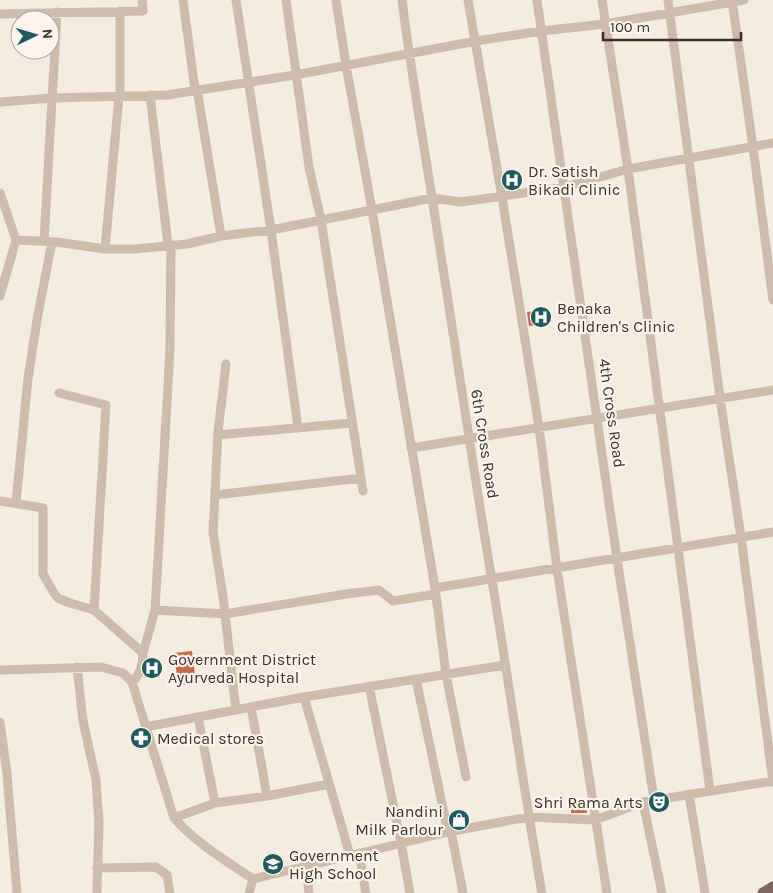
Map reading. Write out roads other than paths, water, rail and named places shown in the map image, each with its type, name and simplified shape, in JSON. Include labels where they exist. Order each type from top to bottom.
[{"type":"main road","points":[[763,893],[773,887]]},
{"type":"street","points":[[60,12],[142,11],[142,0]]},
{"type":"street","points":[[183,0],[221,236]]},
{"type":"street","points":[[236,0],[272,230],[298,428]]},
{"type":"street","points":[[286,0],[309,167],[321,220],[363,491]]},
{"type":"street","points":[[336,0],[436,591],[446,674],[466,777]]},
{"type":"street","name":"6th Cross Road","points":[[402,0],[408,54],[432,198],[468,439],[492,578],[528,817],[542,893]]},
{"type":"street","points":[[468,0],[539,428],[556,569],[607,893]]},
{"type":"street","name":"4th Cross Road","points":[[537,0],[617,559],[654,799]]},
{"type":"street","points":[[602,0],[604,24],[628,169],[710,791]]},
{"type":"street","points":[[0,670],[101,667],[123,674],[132,682],[174,818],[184,830],[202,844],[253,879],[449,832],[528,817],[595,820],[654,799],[773,781],[668,0]]},
{"type":"street","points":[[0,102],[167,94],[295,75],[541,30],[604,24],[744,0]]},
{"type":"street","points":[[732,1],[773,300]]},
{"type":"street","points":[[105,249],[119,96],[120,11]]},
{"type":"street","points":[[16,503],[30,369],[48,241],[55,60]]},
{"type":"street","points":[[132,682],[137,678],[143,665],[143,653],[155,610],[170,350],[169,245],[150,95]]},
{"type":"street","points":[[16,240],[48,241],[105,249],[135,250],[187,244],[221,236],[272,230],[432,198],[461,202],[564,187],[628,169],[773,144]]},
{"type":"street","points":[[0,192],[3,208],[16,240],[5,261],[0,296]]},
{"type":"street","points":[[226,364],[218,435],[212,532],[225,614],[236,710]]},
{"type":"street","points":[[412,448],[773,390]]},
{"type":"street","points":[[59,393],[106,405],[94,610]]},
{"type":"street","points":[[218,435],[352,423]]},
{"type":"street","points":[[215,495],[361,478]]},
{"type":"street","points":[[0,501],[43,508],[43,574],[58,598],[94,610],[143,653]]},
{"type":"street","points":[[155,610],[225,614],[380,590],[394,601],[492,578],[773,532]]},
{"type":"street","points":[[146,727],[251,706],[505,665]]},
{"type":"street","points":[[77,667],[83,720],[96,780],[99,822],[97,893]]},
{"type":"street","points":[[416,679],[463,893]]},
{"type":"street","points":[[369,686],[410,893]]},
{"type":"street","points":[[304,697],[329,784],[355,854],[366,893]]},
{"type":"street","points":[[251,706],[267,796]]},
{"type":"street","points":[[198,717],[215,803]]},
{"type":"street","points":[[0,722],[7,774],[17,893]]},
{"type":"street","points":[[174,818],[215,803],[267,796],[329,784]]},
{"type":"street","points":[[689,794],[705,893]]},
{"type":"street","points":[[643,802],[662,893]]},
{"type":"street","points":[[306,866],[310,893]]},
{"type":"street","points":[[98,868],[156,867],[167,875],[170,893]]},
{"type":"street","points":[[249,893],[253,879]]},
{"type":"place","name":"Dr. Satish Bikadi Clinic","points":[[512,180]]},
{"type":"place","name":"Benaka Children's Clinic","points":[[541,317]]},
{"type":"place","name":"Government District Ayurveda Hospital","points":[[152,668]]},
{"type":"place","name":"Medical stores","points":[[141,738]]},
{"type":"place","name":"Shri Rama Arts","points":[[659,802]]},
{"type":"place","name":"Nandini Milk Parlour","points":[[459,820]]},
{"type":"place","name":"Government High School","points":[[273,864]]}]
